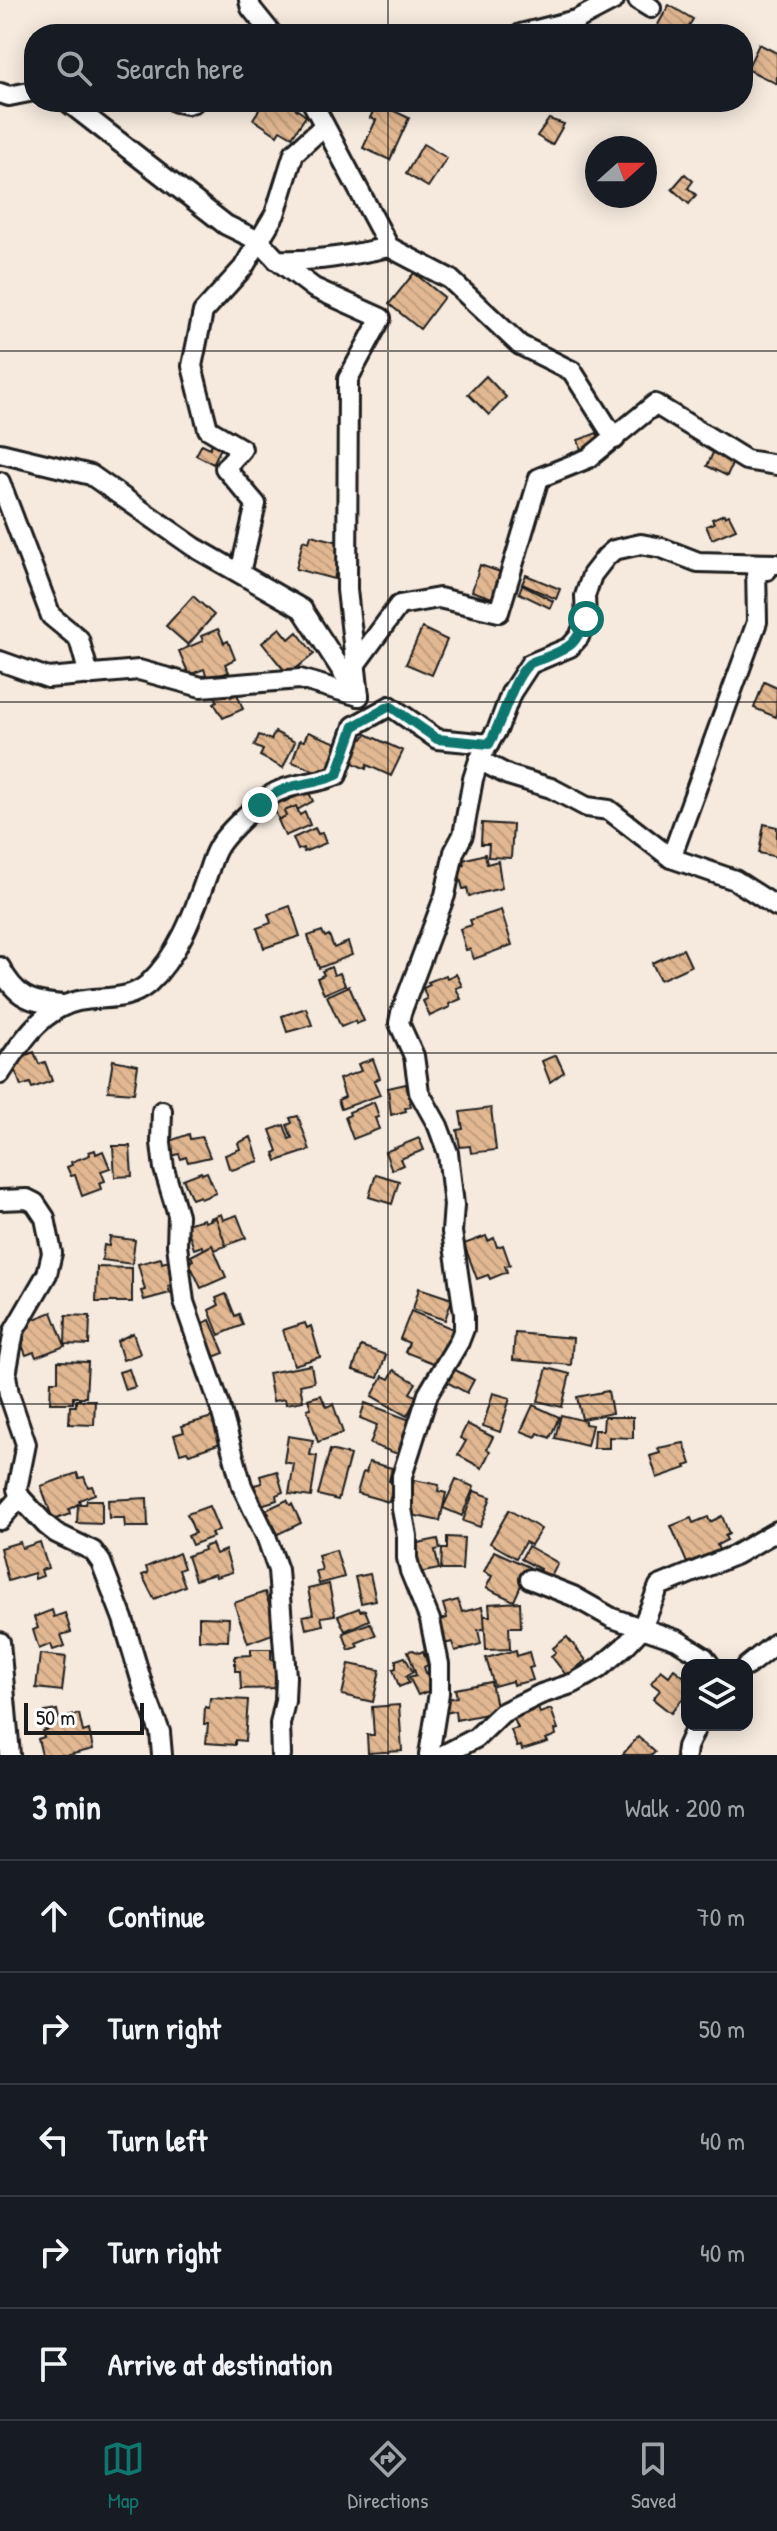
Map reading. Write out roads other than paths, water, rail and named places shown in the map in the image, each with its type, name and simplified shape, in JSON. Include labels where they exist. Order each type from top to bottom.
[{"type":"street","points":[[249,0],[251,8],[264,24]]},
{"type":"street","points":[[560,24],[576,20],[614,0]]},
{"type":"street","points":[[0,93],[9,96],[24,93]]},
{"type":"street","points":[[81,112],[226,225],[259,241],[277,260],[314,288],[381,318],[348,379],[347,590],[359,696]]},
{"type":"street","points":[[317,112],[389,247],[450,279],[520,345],[572,371],[615,439]]},
{"type":"street","points":[[240,573],[256,504],[225,468],[242,449],[208,429],[192,366],[203,312],[243,268],[275,214],[294,153],[324,126]]},
{"type":"street","points":[[277,260],[343,257],[389,247]]},
{"type":"street","points":[[355,665],[399,605],[439,598],[499,612],[539,478],[589,458],[655,404],[746,460],[777,465]]},
{"type":"street","points":[[0,453],[91,475],[194,547],[302,609],[359,696]]},
{"type":"street","points":[[0,482],[51,616],[79,639],[89,675]]},
{"type":"street","points":[[429,1755],[437,1711],[439,1664],[430,1620],[407,1558],[402,1476],[428,1394],[464,1329],[464,1314],[452,1232],[454,1205],[448,1153],[438,1126],[419,1092],[414,1056],[399,1023],[417,963],[445,895],[454,852],[463,835],[473,779],[484,752],[498,728],[511,693],[530,664],[570,647],[579,637],[586,619],[585,596],[592,575],[614,550],[641,544],[662,548],[698,562],[777,564]]},
{"type":"street","points":[[756,564],[777,576]]},
{"type":"street","points":[[671,858],[757,622],[756,564]]},
{"type":"street","points":[[0,661],[48,678],[139,670],[201,687],[300,679],[359,696]]},
{"type":"street","points":[[0,1074],[42,1019],[78,1001],[118,998],[146,985],[175,951],[223,839],[268,797],[286,787],[337,775],[354,726],[390,706],[437,739],[484,752],[508,775],[551,788],[587,807],[609,810],[671,858],[735,880],[777,907]]},
{"type":"street","points":[[0,967],[9,983],[31,1001],[67,1005]]},
{"type":"street","points":[[162,1111],[161,1143],[164,1169],[178,1215],[177,1245],[184,1302],[220,1406],[242,1486],[278,1570],[286,1677],[280,1724],[281,1755]]},
{"type":"street","points":[[0,1200],[27,1199],[35,1203],[45,1218],[52,1253],[47,1274],[14,1331],[6,1375],[9,1394],[26,1444],[0,1520]]},
{"type":"street","points":[[12,1490],[56,1533],[93,1551],[101,1562],[160,1732],[162,1755]]},
{"type":"street","points":[[443,1755],[476,1738],[502,1713],[541,1694],[574,1683],[598,1669],[642,1628],[659,1586],[735,1555],[777,1531]]},
{"type":"street","points":[[530,1579],[573,1596],[612,1618],[677,1640],[706,1659]]},
{"type":"street","points":[[0,1642],[10,1755]]},
{"type":"street","points":[[753,1661],[777,1642]]},
{"type":"street","points":[[686,1755],[694,1731]]}]
